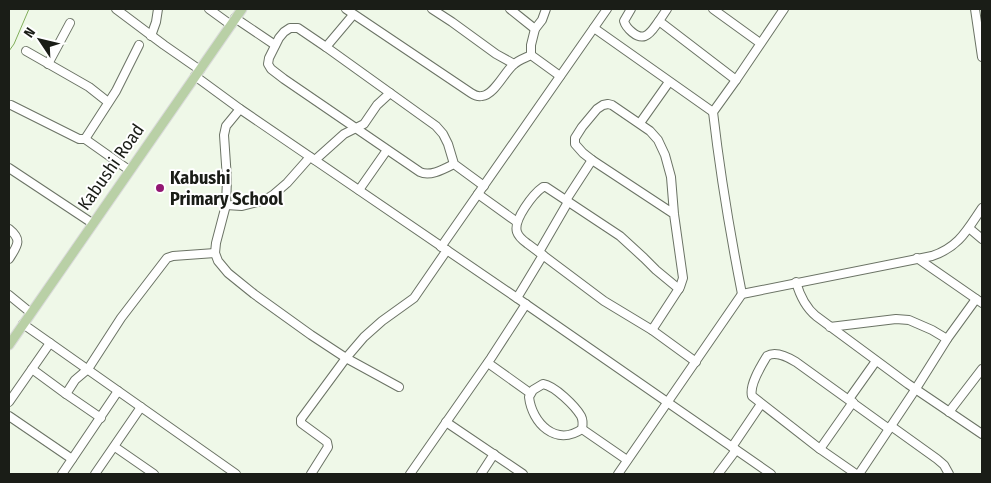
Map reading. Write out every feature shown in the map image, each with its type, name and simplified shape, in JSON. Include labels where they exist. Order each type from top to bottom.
[{"type":"main road","name":"Kabushi Road","points":[[10,342],[242,9]]},
{"type":"street","points":[[116,9],[240,109],[771,474]]},
{"type":"street","points":[[151,36],[158,9]]},
{"type":"street","points":[[209,9],[275,45]]},
{"type":"street","points":[[346,9],[470,94],[488,95],[514,64],[531,56]]},
{"type":"street","points":[[432,9],[496,54],[514,64]]},
{"type":"street","points":[[510,9],[535,29]]},
{"type":"street","points":[[531,56],[531,45],[535,29],[542,20],[546,9]]},
{"type":"street","points":[[311,474],[328,444],[301,423],[300,420],[364,337],[382,321],[414,298],[478,194],[607,9]]},
{"type":"street","points":[[631,9],[624,21],[625,26],[631,32],[640,36],[645,36],[651,32],[667,9]]},
{"type":"street","points":[[713,9],[760,43]]},
{"type":"street","points":[[742,294],[721,174],[713,112],[784,9]]},
{"type":"street","points":[[975,9],[980,24],[982,57]]},
{"type":"street","points":[[326,47],[353,15]]},
{"type":"street","points":[[659,21],[736,80]]},
{"type":"street","points":[[48,64],[70,23]]},
{"type":"street","points":[[454,164],[424,174],[271,69],[268,64],[269,58],[284,32],[290,28],[298,28],[436,126],[448,144],[454,164],[484,186]]},
{"type":"street","points":[[594,28],[713,112]]},
{"type":"street","points":[[86,139],[116,91],[139,45]]},
{"type":"street","points":[[26,51],[89,87],[108,102]]},
{"type":"street","points":[[531,56],[560,76]]},
{"type":"street","points":[[640,123],[670,82]]},
{"type":"street","points":[[226,205],[242,206],[265,200],[273,195],[313,158],[341,136],[361,126],[390,93]]},
{"type":"street","points":[[652,330],[678,289],[684,275],[674,214],[671,177],[665,155],[654,135],[640,123],[612,106],[608,104],[603,105],[582,127],[574,141],[578,148],[592,160],[674,214]]},
{"type":"street","points":[[11,105],[79,139],[86,139],[129,170]]},
{"type":"street","points":[[240,109],[226,126],[224,135],[227,179],[226,205],[218,235],[216,252],[218,261],[228,274],[281,314],[346,358],[400,387]]},
{"type":"street","points":[[359,190],[387,150]]},
{"type":"street","points":[[517,298],[567,201],[592,160]]},
{"type":"street","points":[[9,168],[92,223]]},
{"type":"street","points":[[678,289],[620,236],[553,191],[542,187],[538,190],[517,222],[517,232],[521,238],[604,301],[652,330],[696,362]]},
{"type":"street","points":[[478,194],[517,222]]},
{"type":"street","points":[[618,474],[742,294],[945,252],[959,241],[982,208]]},
{"type":"street","points":[[969,228],[982,239]]},
{"type":"street","points":[[9,229],[18,240],[18,244],[9,259]]},
{"type":"street","points":[[66,394],[75,380],[88,370],[121,318],[167,258],[216,252]]},
{"type":"street","points":[[918,258],[979,301],[947,339],[916,390],[890,427],[857,474],[820,449],[761,404],[752,396],[751,390],[769,354],[790,358],[802,365],[851,401],[890,427],[937,459],[949,474]]},
{"type":"street","points":[[796,282],[809,310],[934,403],[982,434]]},
{"type":"street","points":[[9,295],[31,313]]},
{"type":"street","points":[[410,474],[488,363],[526,304]]},
{"type":"street","points":[[830,327],[887,320],[909,320],[947,339]]},
{"type":"street","points":[[23,324],[235,474]]},
{"type":"street","points":[[9,402],[50,343]]},
{"type":"street","points":[[820,449],[876,361]]},
{"type":"street","points":[[488,363],[530,393]]},
{"type":"street","points":[[32,369],[101,418]]},
{"type":"street","points":[[949,412],[982,369]]},
{"type":"street","points":[[540,385],[549,386],[575,408],[582,420],[582,429],[571,434],[550,432],[536,419],[529,401],[530,393],[540,385]]},
{"type":"street","points":[[62,474],[118,391]]},
{"type":"street","points":[[718,474],[761,404]]},
{"type":"street","points":[[95,474],[141,407]]},
{"type":"street","points":[[9,416],[72,459]]},
{"type":"street","points":[[446,422],[523,474]]},
{"type":"street","points":[[582,429],[627,460]]},
{"type":"street","points":[[114,447],[154,474]]},
{"type":"street","points":[[481,474],[494,454]]},
{"type":"waterway","points":[[9,51],[14,44],[29,9]]},
{"type":"place","name":"Kabushi Primary School","points":[[160,188]]}]
